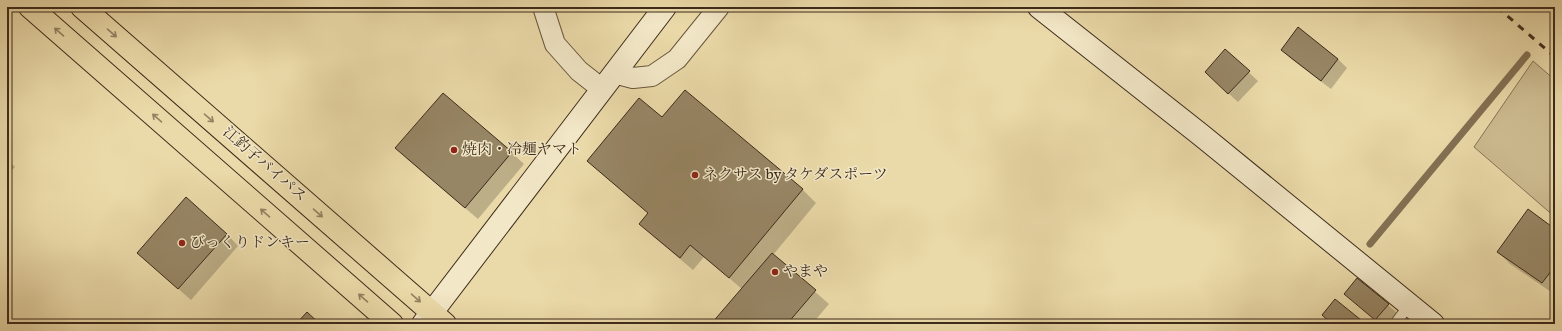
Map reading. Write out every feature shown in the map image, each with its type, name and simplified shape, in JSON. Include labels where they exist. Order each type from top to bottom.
[{"type":"highway","points":[[30,7],[392,324]]},
{"type":"highway","name":"江釣子バイパス","points":[[82,7],[433,320]]},
{"type":"street","points":[[546,7],[544,10],[556,44],[579,71],[608,81],[652,76],[678,59],[719,7]]},
{"type":"street","points":[[433,320],[608,81],[665,7]]},
{"type":"street","points":[[1039,7],[1433,324]]},
{"type":"lane","points":[[1395,324],[1410,305]]},
{"type":"shaded area","points":[[1533,61],[1555,80],[1555,217],[1474,147]]},
{"type":"building","points":[[1298,27],[1338,59],[1321,81],[1281,50]]},
{"type":"building","points":[[1225,49],[1250,71],[1228,94],[1205,72]]},
{"type":"building","name":"ネクサス by タケダスポーツ","points":[[685,90],[803,189],[729,278],[690,245],[680,258],[639,224],[648,213],[587,161],[639,98],[662,117]]},
{"type":"building","name":"焼肉・冷麺ヤマト","points":[[443,93],[512,152],[465,208],[395,148]]},
{"type":"building","name":"びっくりドンキー","points":[[186,197],[227,234],[178,289],[137,253]]},
{"type":"building","points":[[1528,209],[1555,229],[1555,266],[1542,283],[1497,252]]},
{"type":"building","name":"やまや","points":[[772,253],[816,290],[787,324],[711,324]]},
{"type":"building","points":[[1357,278],[1389,304],[1375,320],[1344,294]]},
{"type":"building","points":[[1335,299],[1366,324],[1332,324],[1322,315]]},
{"type":"building","points":[[307,312],[320,324],[296,324]]},
{"type":"waterway","points":[[1370,244],[1527,55]]},
{"type":"railway","points":[[1497,7],[1555,57]]},
{"type":"place","name":"焼肉・冷麺ヤマト","points":[[454,150]]},
{"type":"place","name":"ネクサス by タケダスポーツ","points":[[695,175]]},
{"type":"place","name":"びっくりドンキー","points":[[182,243]]},
{"type":"place","name":"やまや","points":[[775,272]]}]
